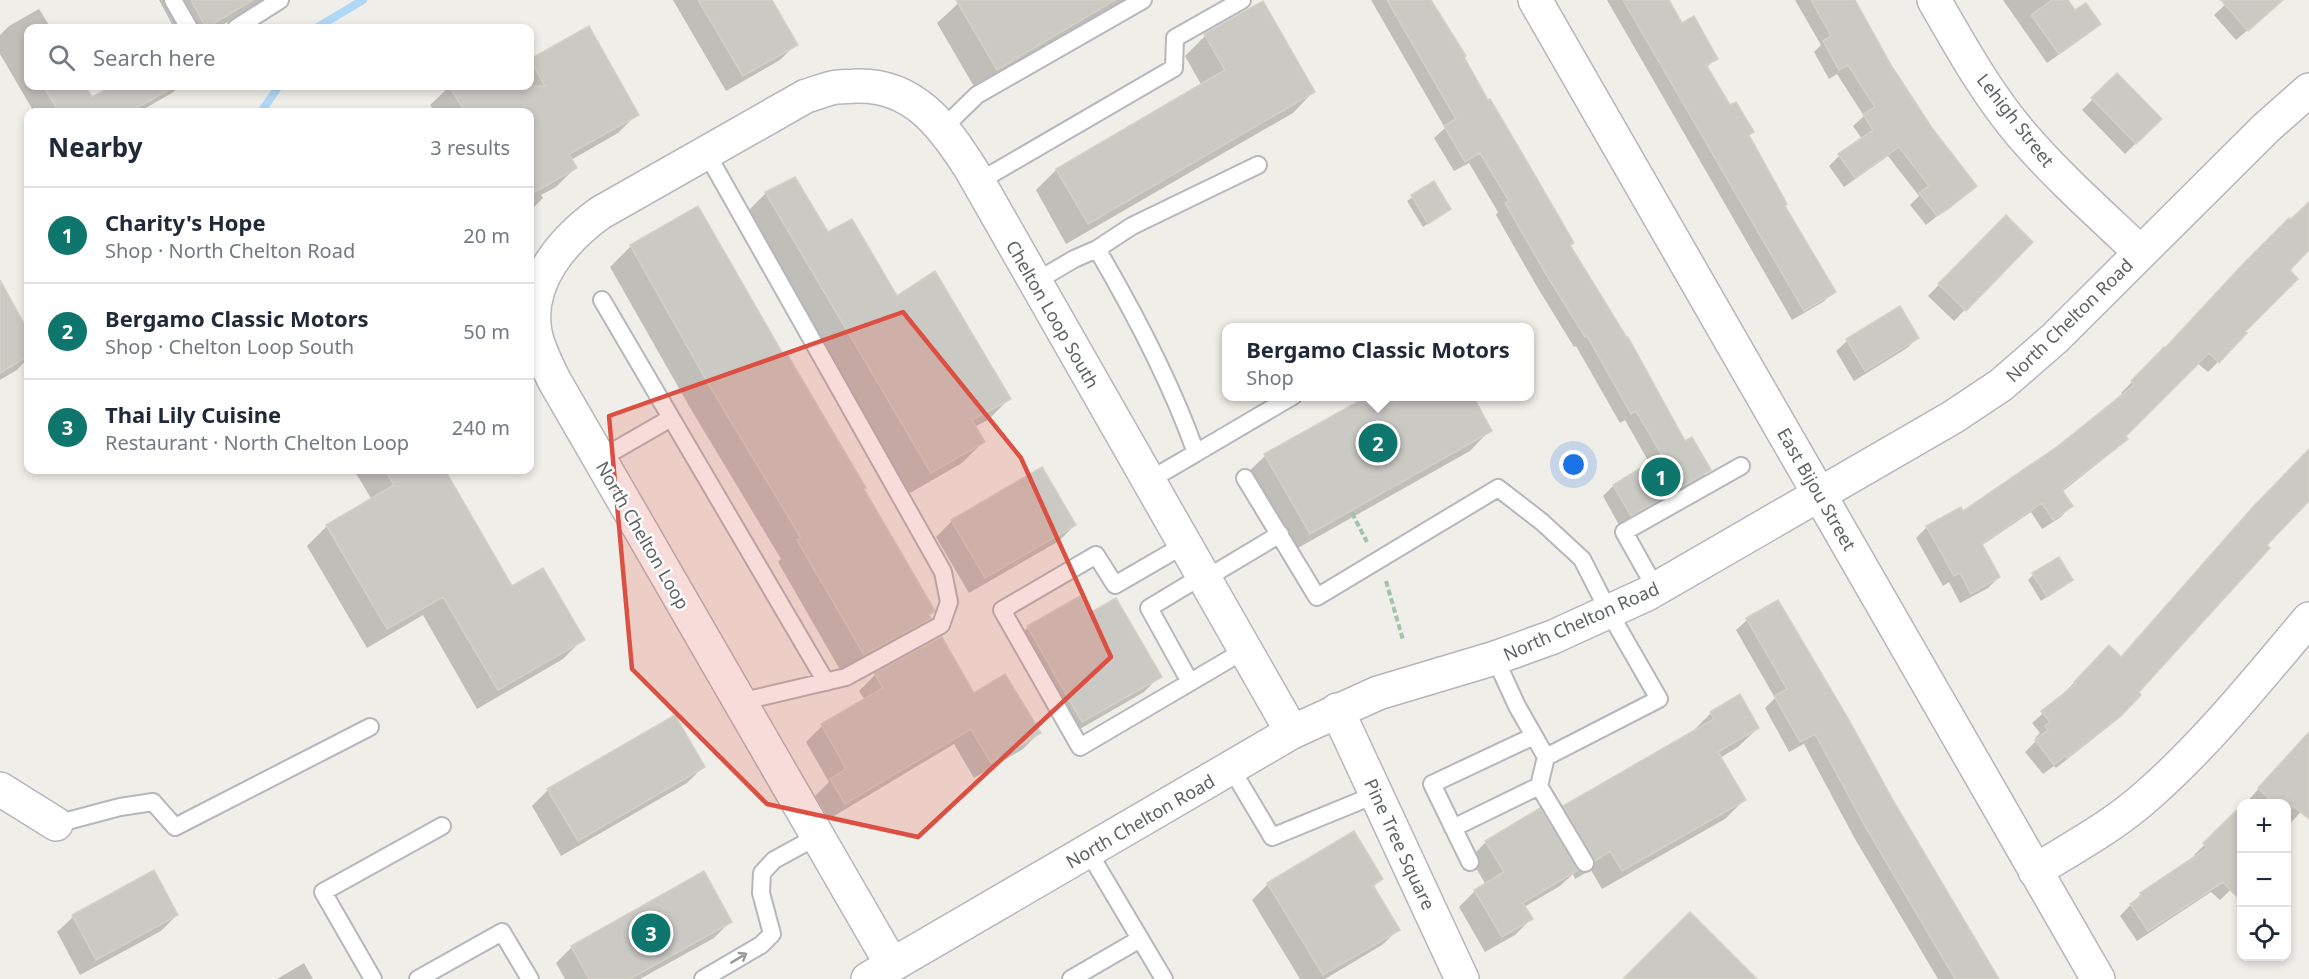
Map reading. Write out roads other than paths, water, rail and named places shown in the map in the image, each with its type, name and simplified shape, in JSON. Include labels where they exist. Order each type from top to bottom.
[{"type":"street","name":"East Bijou Street","points":[[1535,0],[2098,979]]},
{"type":"street","name":"Lehigh Street","points":[[1934,0],[1992,95],[2022,135],[2140,252]]},
{"type":"street","name":"Chelton Loop South","points":[[706,152],[806,96],[834,87],[886,88],[927,111],[943,128],[978,182],[1292,732]]},
{"type":"street","name":"North Chelton Road","points":[[880,974],[1292,732],[1378,693],[1495,658],[1609,612],[1656,589],[1953,417],[2001,385],[2055,338],[2266,128],[2309,90]]},
{"type":"street","name":"North Chelton Loop","points":[[534,301],[536,282],[561,247],[579,228],[600,213],[706,152]]},
{"type":"street","name":"North Chelton Loop","points":[[534,322],[536,358],[600,459],[818,836],[880,974]]},
{"type":"street","points":[[2035,871],[2121,817],[2148,795],[2210,736],[2309,619]]},
{"type":"street","name":"Pine Tree Square","points":[[1337,710],[1462,979]]},
{"type":"street","points":[[0,789],[56,824]]},
{"type":"lane","points":[[173,0],[187,24]]},
{"type":"lane","points":[[242,24],[280,0]]},
{"type":"lane","points":[[943,128],[977,95],[1143,0]]},
{"type":"lane","points":[[978,182],[1174,68],[1175,38],[1242,0]]},
{"type":"lane","points":[[706,152],[943,572],[949,602],[941,625],[846,677],[740,702]]},
{"type":"lane","points":[[1035,282],[1074,259],[1097,249],[1132,226],[1258,165]]},
{"type":"lane","points":[[1097,249],[1133,310],[1189,432],[1196,453]]},
{"type":"lane","points":[[602,300],[826,682]]},
{"type":"lane","points":[[1148,481],[1284,401]]},
{"type":"lane","points":[[600,459],[671,418]]},
{"type":"lane","points":[[1656,589],[1624,532],[1741,466]]},
{"type":"lane","points":[[1245,478],[1317,597],[1498,488],[1542,522],[1582,559],[1609,612],[1659,699],[1546,757]]},
{"type":"lane","points":[[1191,682],[1149,608],[1280,534]]},
{"type":"lane","points":[[1184,546],[1115,585],[1096,555],[1002,610],[1080,747],[1245,650]]},
{"type":"lane","points":[[1495,658],[1546,757],[1539,786],[1585,863]]},
{"type":"lane","points":[[56,824],[120,807],[153,802],[176,827],[370,727]]},
{"type":"lane","points":[[1470,862],[1432,784],[1534,736]]},
{"type":"lane","points":[[1231,768],[1272,837],[1377,794]]},
{"type":"lane","points":[[1453,828],[1539,786]]},
{"type":"lane","points":[[373,979],[323,892],[442,826]]},
{"type":"lane","points":[[704,979],[761,945],[772,934],[760,893],[762,873],[774,860],[818,836]]},
{"type":"lane","points":[[1088,851],[1164,979]]},
{"type":"lane","points":[[418,979],[502,932],[530,979]]},
{"type":"lane","points":[[1071,979],[1140,939]]},
{"type":"waterway","points":[[323,24],[363,0]]},
{"type":"waterway","points":[[264,108],[276,90]]},
{"type":"place","name":"Bergamo Classic Motors","points":[[1378,443]]},
{"type":"place","name":"Charity's Hope","points":[[1661,477]]},
{"type":"place","name":"Thai Lily Cuisine","points":[[651,933]]}]
